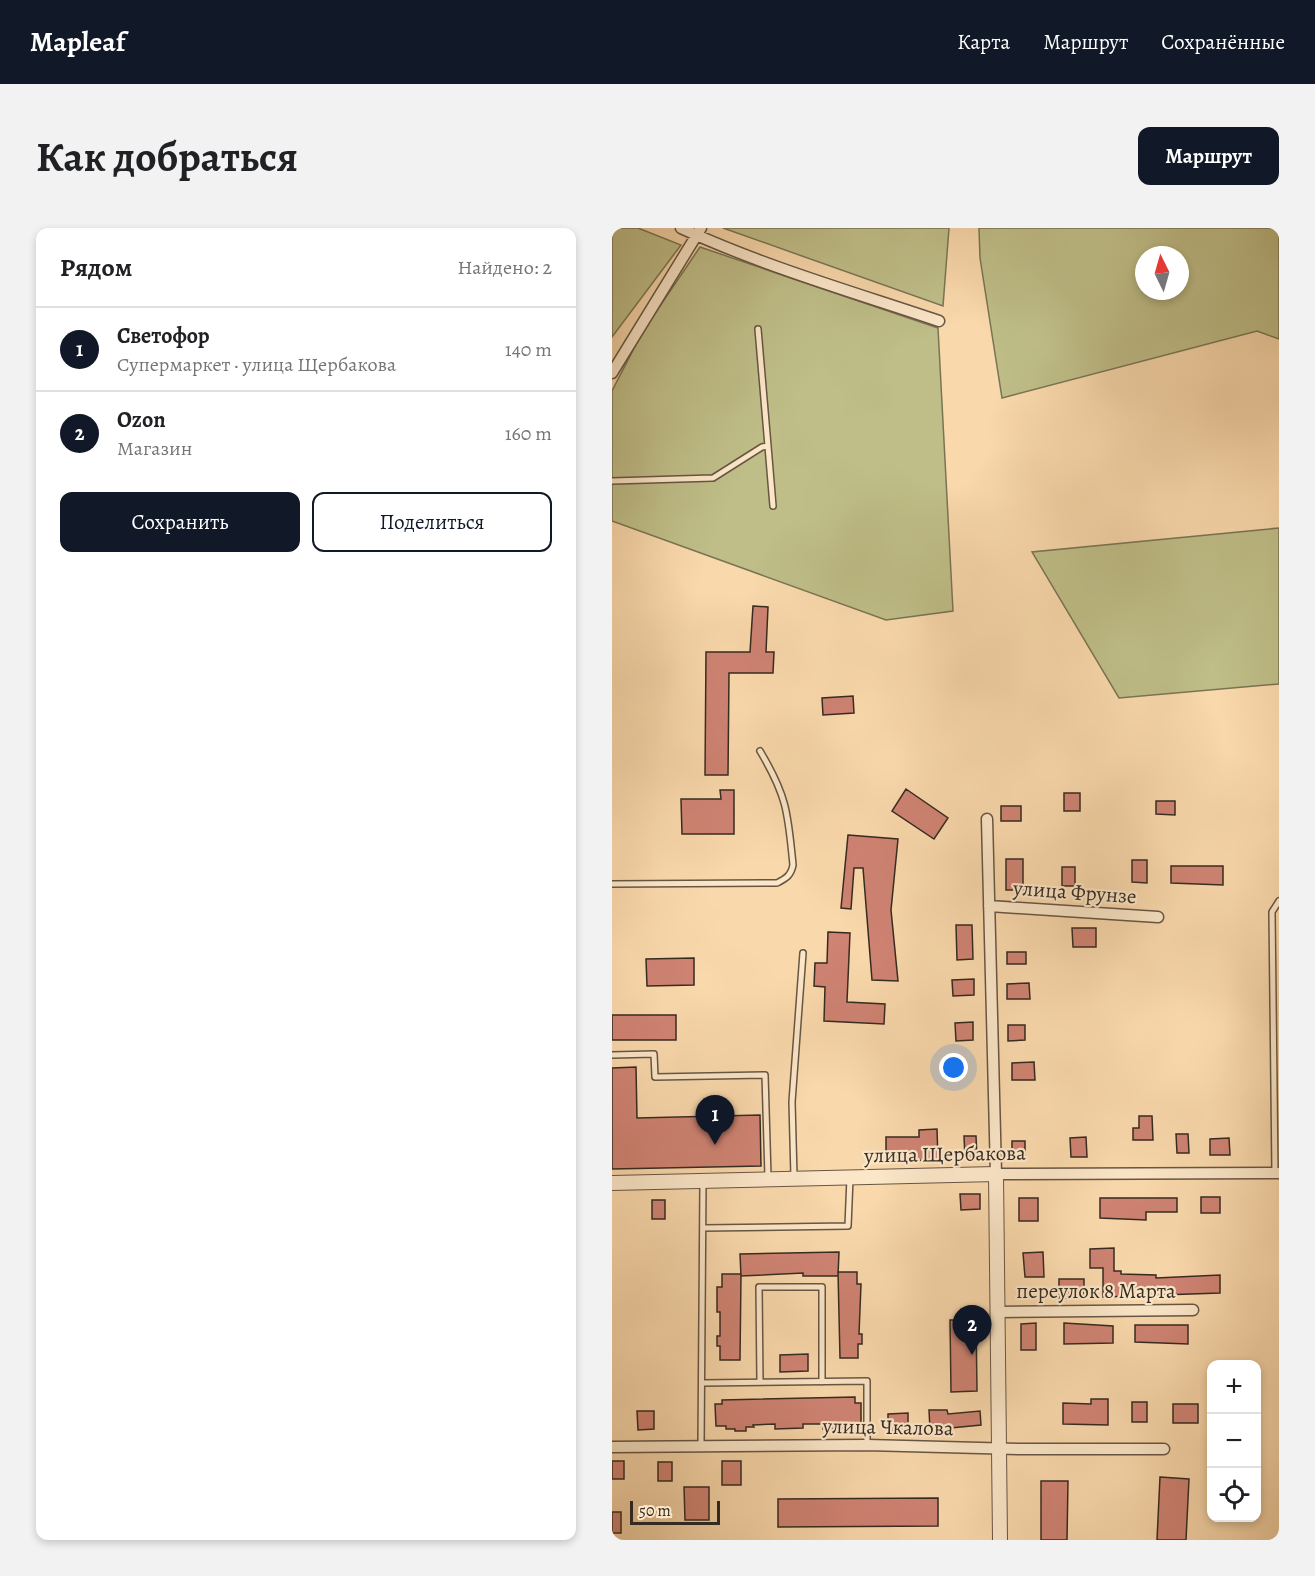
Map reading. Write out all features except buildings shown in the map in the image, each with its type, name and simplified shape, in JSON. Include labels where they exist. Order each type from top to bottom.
[{"type":"street","points":[[681,228],[939,321]]},
{"type":"street","points":[[612,373],[699,233]]},
{"type":"street","points":[[987,819],[996,1174],[1000,1540]]},
{"type":"street","name":"улица Фрунзе","points":[[989,906],[1158,917]]},
{"type":"street","name":"улица Щербакова","points":[[612,1183],[996,1174],[1277,1173]]},
{"type":"street","name":"переулок 8 Марта","points":[[998,1312],[1193,1310]]},
{"type":"street","name":"улица Чкалова","points":[[612,1447],[867,1445],[1000,1449],[1164,1449]]},
{"type":"lane","points":[[758,329],[773,507]]},
{"type":"lane","points":[[612,481],[713,478],[762,447],[768,447]]},
{"type":"lane","points":[[612,884],[777,883],[791,873],[793,865],[788,809],[776,777],[760,751]]},
{"type":"lane","points":[[1277,1173],[1272,912],[1279,901]]},
{"type":"lane","points":[[794,1178],[792,1102],[803,953]]},
{"type":"lane","points":[[612,1055],[654,1054],[655,1077],[765,1075],[768,1179]]},
{"type":"lane","points":[[703,1228],[848,1226],[850,1177]]},
{"type":"lane","points":[[701,1447],[703,1181]]},
{"type":"lane","points":[[760,1382],[759,1287],[822,1287],[822,1382]]},
{"type":"lane","points":[[702,1383],[867,1381],[867,1445]]},
{"type":"shaded area","points":[[612,228],[638,228],[681,245],[612,337]]},
{"type":"shaded area","points":[[723,228],[949,228],[943,306]]},
{"type":"shaded area","points":[[979,228],[1279,228],[1279,339],[1257,331],[1002,398],[980,258]]},
{"type":"shaded area","points":[[700,247],[938,328],[953,611],[886,620],[612,521],[612,391],[643,331]]},
{"type":"shaded area","points":[[1279,528],[1279,684],[1119,698],[1032,552]]},
{"type":"place","name":"Светофор","points":[[715,1145]]},
{"type":"place","name":"Ozon","points":[[972,1355]]}]
